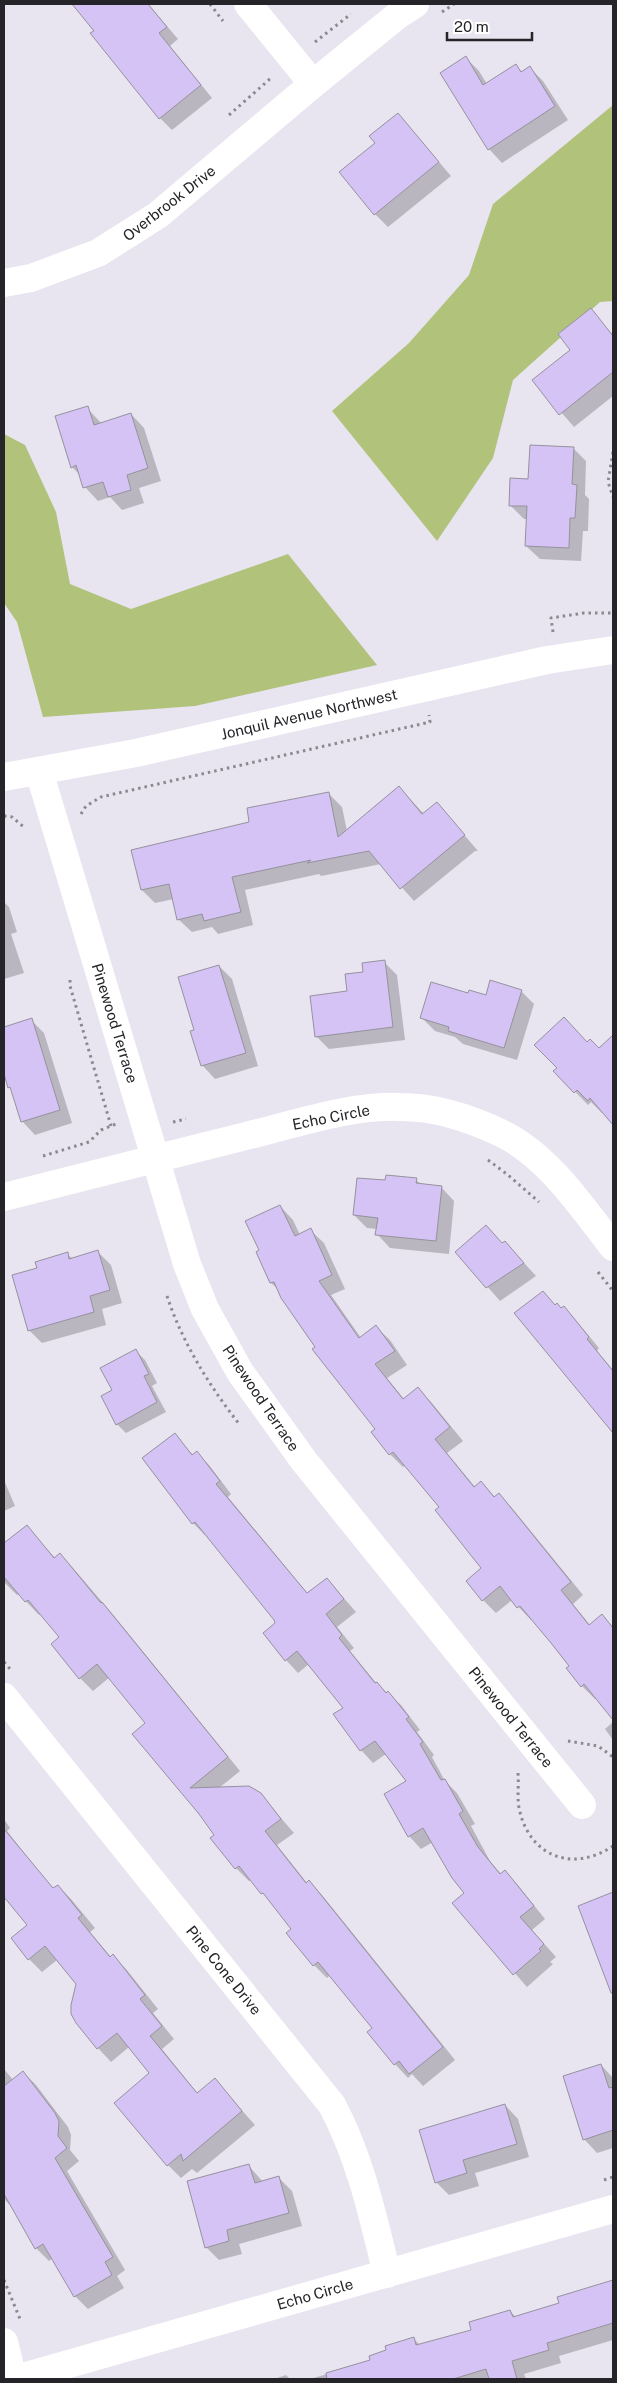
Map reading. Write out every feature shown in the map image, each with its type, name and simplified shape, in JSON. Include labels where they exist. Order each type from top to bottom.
[{"type":"street","points":[[248,4],[313,84]]},
{"type":"street","name":"Overbrook Drive","points":[[4,283],[31,278],[53,271],[98,254],[116,244],[158,215],[313,84],[398,15],[415,4]]},
{"type":"street","name":"Jonquil Avenue Northwest","points":[[4,777],[136,753],[556,658],[613,650]]},
{"type":"street","name":"Pinewood Terrace","points":[[39,771],[187,1264],[204,1309],[240,1372],[304,1461],[582,1805]]},
{"type":"street","name":"Echo Circle","points":[[4,1197],[359,1110],[401,1107],[444,1111],[503,1134],[535,1156],[571,1194],[613,1247]]},
{"type":"street","name":"Pine Cone Drive","points":[[4,1697],[332,2105],[344,2128],[366,2192],[387,2274]]},
{"type":"street","name":"Echo Circle","points":[[15,2379],[613,2209]]},
{"type":"street","points":[[12,2333],[15,2379]]},
{"type":"path","points":[[312,45],[353,12]]},
{"type":"path","points":[[613,452],[608,482],[613,497]]},
{"type":"path","points":[[556,658],[551,618],[584,613],[613,613]]},
{"type":"path","points":[[80,816],[86,806],[101,797],[430,722],[423,688]]},
{"type":"path","points":[[4,816],[12,816],[20,822],[25,827],[28,836]]},
{"type":"path","points":[[71,977],[70,986],[111,1126]]},
{"type":"path","points":[[483,1157],[508,1174],[540,1204]]},
{"type":"path","points":[[595,1268],[613,1291]]},
{"type":"path","points":[[563,1739],[598,1746],[613,1757]]},
{"type":"path","points":[[595,2183],[613,2177]]},
{"type":"path","points":[[4,2280],[12,2333]]},
{"type":"green space","points":[[613,105],[613,301],[600,302],[513,380],[493,458],[437,541],[332,411],[409,343],[469,275],[493,204]]},
{"type":"green space","points":[[4,434],[25,445],[56,512],[70,584],[131,609],[288,554],[377,665],[195,706],[43,717],[17,622],[4,603]]},
{"type":"building","points":[[72,4],[148,4],[167,27],[159,33],[201,85],[159,119],[90,33],[94,31]]},
{"type":"building","points":[[466,56],[483,85],[516,64],[521,72],[530,66],[555,106],[488,150],[440,73]]},
{"type":"building","points":[[398,113],[439,162],[374,215],[339,172],[375,143],[369,136]]},
{"type":"building","points":[[591,308],[613,336],[613,372],[559,415],[532,380],[570,350],[558,334]]},
{"type":"building","points":[[88,406],[94,425],[131,413],[148,468],[127,475],[131,490],[108,497],[103,482],[83,488],[76,465],[71,468],[55,416]]},
{"type":"building","points":[[530,445],[574,447],[572,484],[577,485],[575,518],[570,518],[569,548],[525,546],[527,506],[509,506],[510,478],[528,479]]},
{"type":"building","points":[[399,786],[422,814],[437,802],[465,835],[400,889],[369,851],[307,863],[311,860],[232,877],[241,912],[204,921],[202,914],[177,920],[169,884],[141,890],[131,850],[249,822],[247,808],[329,792],[338,837]]},
{"type":"building","points":[[385,960],[393,1027],[315,1037],[310,996],[347,991],[345,974],[363,972],[362,963]]},
{"type":"building","points":[[219,965],[246,1053],[201,1066],[190,1031],[194,1030],[178,977]]},
{"type":"building","points":[[490,980],[522,990],[504,1048],[448,1031],[449,1027],[420,1018],[431,982],[468,993],[469,990],[486,995]]},
{"type":"building","points":[[564,1017],[587,1042],[590,1039],[599,1048],[613,1035],[613,1125],[590,1098],[588,1101],[577,1090],[574,1093],[553,1071],[557,1068],[534,1045]]},
{"type":"building","points":[[32,1018],[60,1110],[21,1122],[4,1074],[4,1027]]},
{"type":"building","points":[[386,1175],[417,1178],[416,1183],[442,1186],[436,1241],[375,1235],[378,1218],[353,1215],[357,1178],[385,1180]]},
{"type":"building","points":[[280,1205],[295,1236],[311,1228],[332,1275],[319,1281],[359,1338],[376,1325],[395,1351],[375,1364],[403,1399],[418,1387],[450,1427],[435,1439],[474,1487],[481,1481],[494,1497],[499,1493],[571,1582],[561,1590],[589,1625],[602,1614],[613,1628],[613,1720],[584,1684],[581,1687],[566,1668],[569,1666],[551,1643],[520,1606],[517,1608],[500,1586],[482,1601],[466,1581],[481,1568],[435,1510],[439,1507],[393,1452],[389,1455],[371,1432],[375,1429],[312,1349],[315,1347],[281,1298],[274,1282],[270,1283],[256,1252],[259,1250],[245,1221]]},
{"type":"building","points":[[486,1225],[502,1243],[505,1241],[524,1263],[486,1288],[455,1252]]},
{"type":"building","points":[[98,1250],[110,1290],[90,1296],[94,1312],[28,1331],[12,1275],[37,1268],[35,1262],[68,1252],[69,1259]]},
{"type":"building","points":[[543,1291],[555,1305],[557,1303],[561,1308],[564,1306],[613,1371],[613,1433],[514,1313]]},
{"type":"building","points":[[136,1349],[149,1374],[144,1376],[157,1402],[116,1425],[101,1396],[112,1390],[100,1368]]},
{"type":"building","points":[[175,1433],[192,1455],[197,1451],[220,1481],[216,1484],[307,1593],[327,1578],[344,1599],[326,1614],[342,1635],[339,1638],[375,1683],[377,1682],[386,1693],[388,1691],[409,1717],[406,1719],[423,1742],[420,1744],[441,1780],[445,1779],[463,1811],[459,1814],[478,1847],[500,1874],[505,1870],[534,1906],[520,1917],[544,1944],[539,1949],[541,1951],[513,1975],[452,1903],[464,1893],[452,1878],[423,1828],[408,1837],[384,1794],[406,1781],[375,1741],[360,1751],[333,1714],[343,1708],[297,1651],[285,1661],[263,1633],[275,1623],[274,1620],[195,1522],[192,1524],[142,1458]]},
{"type":"building","points":[[27,1525],[54,1558],[60,1553],[228,1757],[190,1788],[249,1786],[261,1793],[281,1819],[265,1831],[306,1883],[309,1880],[443,2047],[409,2074],[399,2061],[394,2065],[367,2032],[372,2028],[318,1962],[313,1966],[286,1933],[291,1929],[263,1893],[261,1894],[239,1866],[235,1869],[210,1838],[214,1835],[199,1814],[132,1734],[145,1723],[97,1664],[79,1679],[51,1644],[59,1637],[28,1600],[25,1602],[4,1577],[4,1543]]},
{"type":"building","points":[[4,1829],[53,1888],[58,1885],[82,1915],[78,1918],[110,1957],[113,1954],[145,1995],[140,1999],[162,2026],[150,2036],[197,2093],[215,2078],[242,2111],[183,2161],[181,2154],[167,2166],[114,2103],[149,2073],[117,2033],[97,2049],[71,2014],[76,1984],[45,1946],[28,1960],[11,1938],[27,1925],[4,1897]]},
{"type":"building","points":[[613,1892],[613,1993],[611,1993],[578,1906]]},
{"type":"building","points":[[601,2064],[609,2088],[613,2087],[613,2130],[583,2140],[563,2076]]},
{"type":"building","points":[[23,2071],[59,2121],[58,2136],[67,2148],[55,2158],[113,2257],[105,2262],[112,2275],[74,2297],[43,2244],[35,2249],[4,2194],[4,2086]]},
{"type":"building","points":[[505,2104],[517,2144],[463,2160],[467,2173],[435,2183],[419,2130]]},
{"type":"building","points":[[249,2164],[255,2183],[279,2176],[289,2213],[227,2230],[229,2241],[205,2248],[187,2181]]},
{"type":"building","points":[[613,2280],[613,2323],[547,2343],[549,2350],[512,2361],[517,2379],[489,2379],[486,2369],[453,2379],[327,2379],[326,2373],[370,2360],[369,2356],[386,2350],[385,2346],[414,2337],[416,2345],[471,2330],[469,2322],[510,2310],[513,2317],[559,2303],[557,2297]]}]
